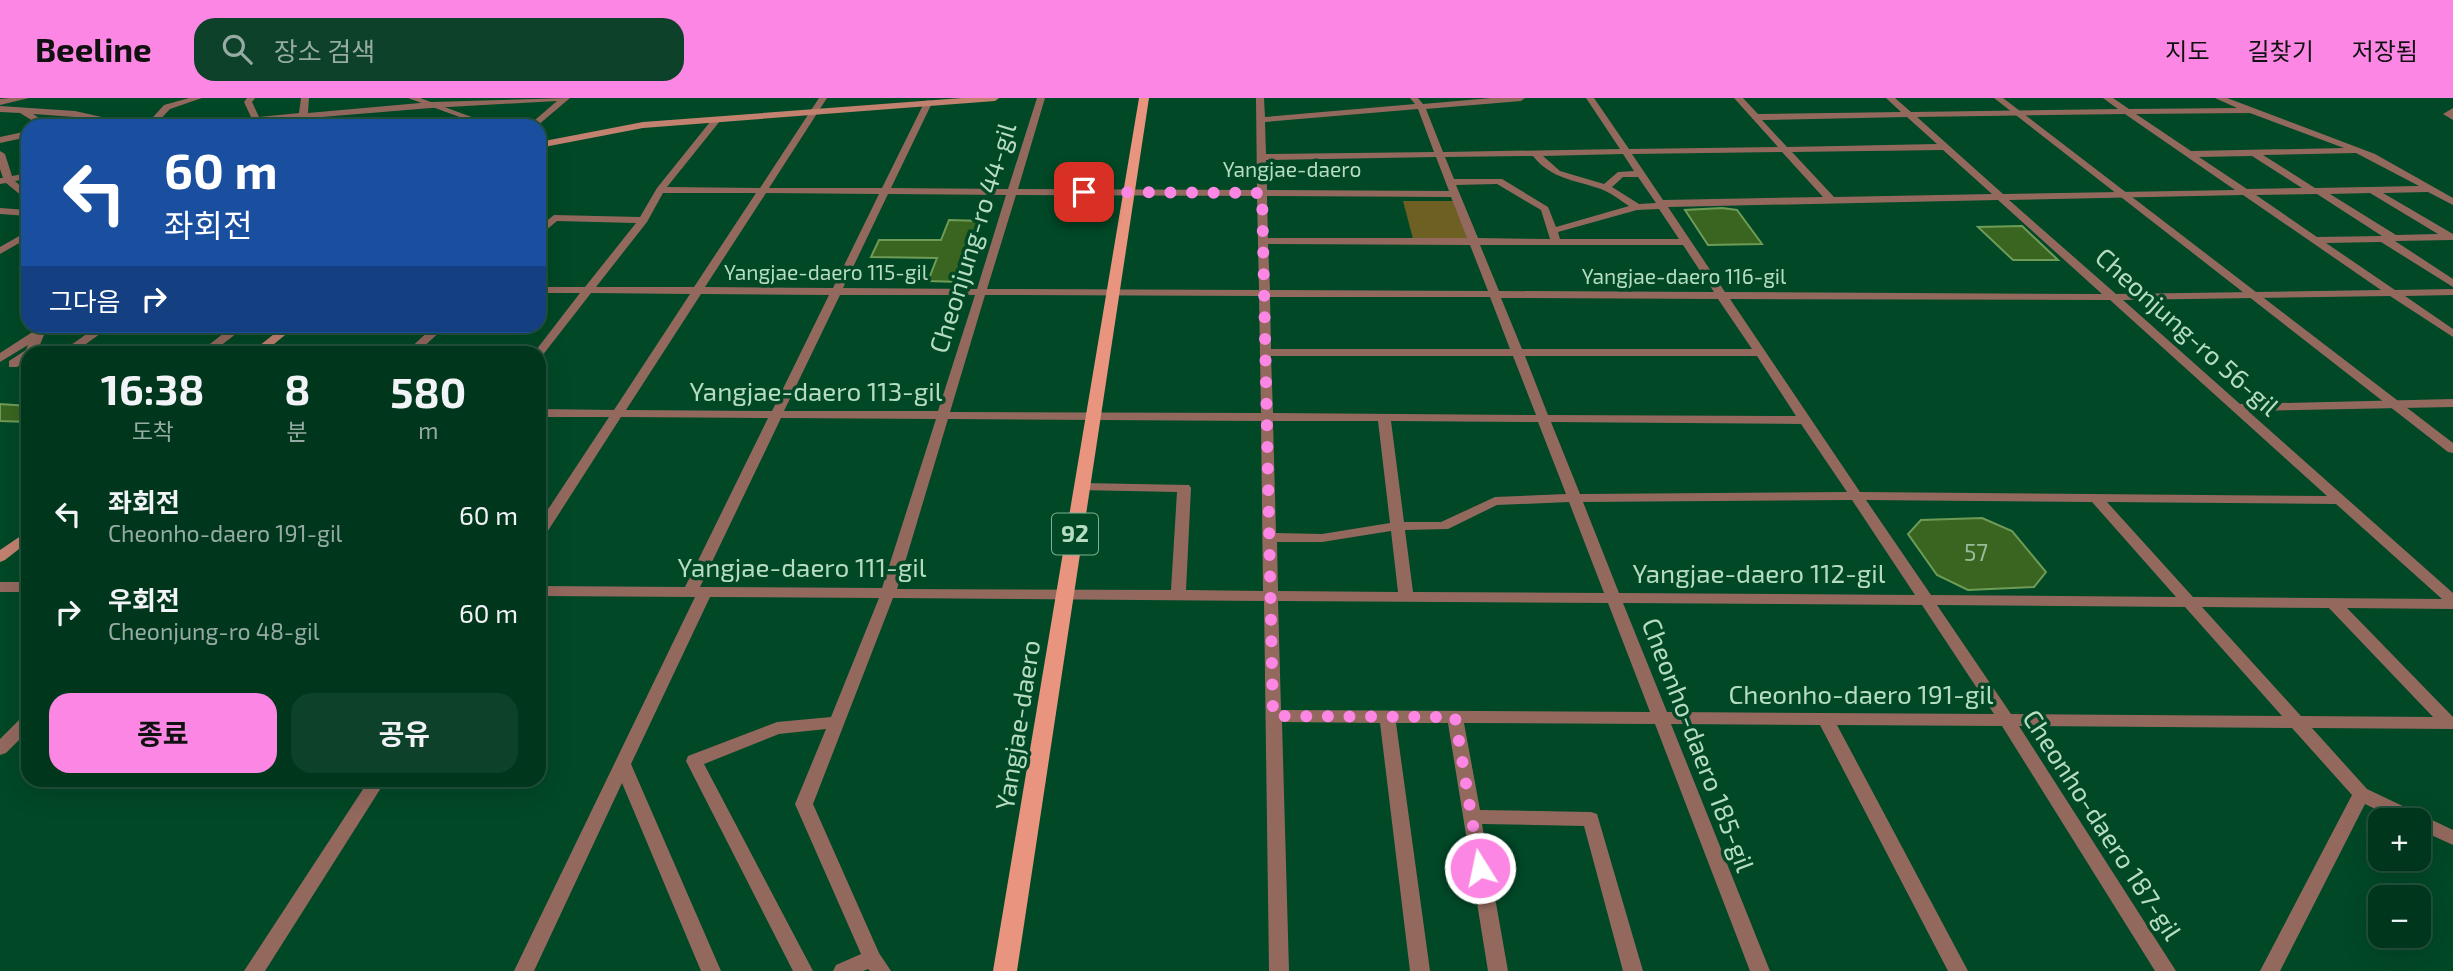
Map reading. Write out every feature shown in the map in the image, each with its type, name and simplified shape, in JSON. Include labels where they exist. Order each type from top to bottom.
[{"type":"main road","points":[[546,143],[643,125],[995,98]]},
{"type":"main road","name":"Yangjae-daero","points":[[1005,971],[1144,98]]},
{"type":"main road","points":[[264,346],[280,333]]},
{"type":"main road","points":[[0,557],[21,540]]},
{"type":"street","points":[[0,102],[20,98]]},
{"type":"street","points":[[156,119],[167,107],[182,100],[198,98]]},
{"type":"street","points":[[251,98],[248,102],[256,119]]},
{"type":"street","points":[[303,116],[305,98]]},
{"type":"street","points":[[412,98],[433,102],[475,119]]},
{"type":"street","points":[[535,98],[550,99]]},
{"type":"street","points":[[284,119],[303,116],[352,116],[433,102],[565,98]]},
{"type":"street","points":[[540,119],[565,98]]},
{"type":"street","points":[[546,523],[823,98]]},
{"type":"street","name":"Cheonjung-ro 44-gil","points":[[877,965],[804,804],[888,593],[1041,98]]},
{"type":"street","points":[[1260,98],[1279,971]]},
{"type":"street","points":[[1261,120],[1417,102],[1521,98]]},
{"type":"street","name":"Cheonho-daero 187-gil","points":[[1590,98],[2006,720],[2166,971]]},
{"type":"street","points":[[1738,98],[1831,200]]},
{"type":"street","name":"Cheonjung-ro 56-gil","points":[[1890,98],[2453,602]]},
{"type":"street","points":[[1998,98],[2453,449]]},
{"type":"street","points":[[2107,98],[2453,334]]},
{"type":"street","points":[[2219,98],[2360,151],[2453,202]]},
{"type":"street","name":"Cheonho-daero 185-gil","points":[[1417,102],[1615,597],[1659,718],[1760,971]]},
{"type":"street","points":[[524,971],[623,764],[777,414],[928,103]]},
{"type":"street","points":[[0,109],[75,114],[101,119]]},
{"type":"street","points":[[22,110],[36,119]]},
{"type":"street","points":[[1757,117],[2251,110]]},
{"type":"street","points":[[2453,111],[2447,114],[2453,117]]},
{"type":"street","points":[[544,346],[643,220],[660,190],[717,119]]},
{"type":"street","points":[[0,140],[21,136]]},
{"type":"street","points":[[1262,157],[1945,147]]},
{"type":"street","points":[[2189,154],[2360,151]]},
{"type":"street","points":[[1536,153],[1544,166],[1555,173],[1606,188],[1637,207]]},
{"type":"street","points":[[2254,153],[2317,191],[2453,284]]},
{"type":"street","points":[[0,154],[4,181],[21,193]]},
{"type":"street","points":[[1606,188],[1621,174],[1642,174]]},
{"type":"street","points":[[1450,182],[1499,181],[1545,209],[1554,236]]},
{"type":"street","points":[[660,190],[1129,192]]},
{"type":"street","points":[[1554,236],[1637,207],[1662,205],[2123,194],[2453,190]]},
{"type":"street","points":[[2373,191],[2451,237]]},
{"type":"street","name":"Yangjae-daero","points":[[1129,192],[1455,194]]},
{"type":"street","points":[[0,212],[21,213]]},
{"type":"street","points":[[546,226],[554,218],[643,220]]},
{"type":"street","points":[[1264,241],[1473,242],[1554,236],[1687,242]]},
{"type":"street","points":[[2317,240],[2451,237]]},
{"type":"street","points":[[0,251],[21,238]]},
{"type":"street","name":"Yangjae-daero 115-gil","points":[[546,290],[1113,294]]},
{"type":"street","name":"Yangjae-daero 116-gil","points":[[1113,294],[2114,298],[2453,292]]},
{"type":"street","points":[[0,358],[35,333]]},
{"type":"street","points":[[75,346],[94,333]]},
{"type":"street","points":[[213,346],[230,333]]},
{"type":"street","points":[[418,346],[432,333]]},
{"type":"street","points":[[1266,352],[1761,353]]},
{"type":"street","points":[[2238,408],[2453,403]]},
{"type":"street","name":"Yangjae-daero 113-gil","points":[[546,413],[1806,420]]},
{"type":"street","points":[[1384,418],[1406,596]]},
{"type":"street","points":[[1082,488],[1185,488],[1178,594]]},
{"type":"street","points":[[1269,537],[1322,538],[1398,526],[1443,526],[1495,500],[1857,496],[2340,500]]},
{"type":"street","points":[[2096,498],[2361,794],[2391,808]]},
{"type":"street","points":[[0,587],[21,587]]},
{"type":"street","name":"Yangjae-daero 111-gil","points":[[546,591],[1065,594]]},
{"type":"street","name":"Yangjae-daero 112-gil","points":[[1065,594],[2453,602]]},
{"type":"street","name":"Cheonho-daero 191-gil","points":[[2333,603],[2451,723]]},
{"type":"street","name":"Cheonho-daero 191-gil","points":[[1273,716],[2451,723]]},
{"type":"street","points":[[1387,716],[1420,971]]},
{"type":"street","points":[[1455,717],[1498,971]]},
{"type":"street","points":[[1825,719],[1958,971]]},
{"type":"street","points":[[803,971],[694,761],[777,728],[837,722]]},
{"type":"street","points":[[0,750],[21,728]]},
{"type":"street","points":[[623,764],[711,971]]},
{"type":"street","points":[[254,971],[373,787]]},
{"type":"street","points":[[2270,971],[2361,794]]},
{"type":"street","points":[[1472,817],[1591,818],[1633,971]]},
{"type":"street","points":[[2431,827],[2453,838]]},
{"type":"street","points":[[843,971],[877,965]]},
{"type":"shaded area","points":[[1403,201],[1453,201],[1468,239],[1413,239]]},
{"type":"building","points":[[1685,210],[1737,210],[1762,244],[1708,245]]},
{"type":"building","points":[[949,220],[982,221],[960,282],[928,281],[937,258],[871,257],[879,240],[941,240]]},
{"type":"building","points":[[2022,226],[2058,260],[2013,260],[1978,227]]},
{"type":"building","points":[[0,404],[21,406],[21,422],[0,421]]},
{"type":"building","points":[[1982,518],[2012,531],[2046,572],[2034,587],[1968,590],[1937,575],[1908,534],[1921,520]]},
{"type":"route","points":[[1084,192],[1262,193],[1273,716],[1455,717],[1480,868]]}]
